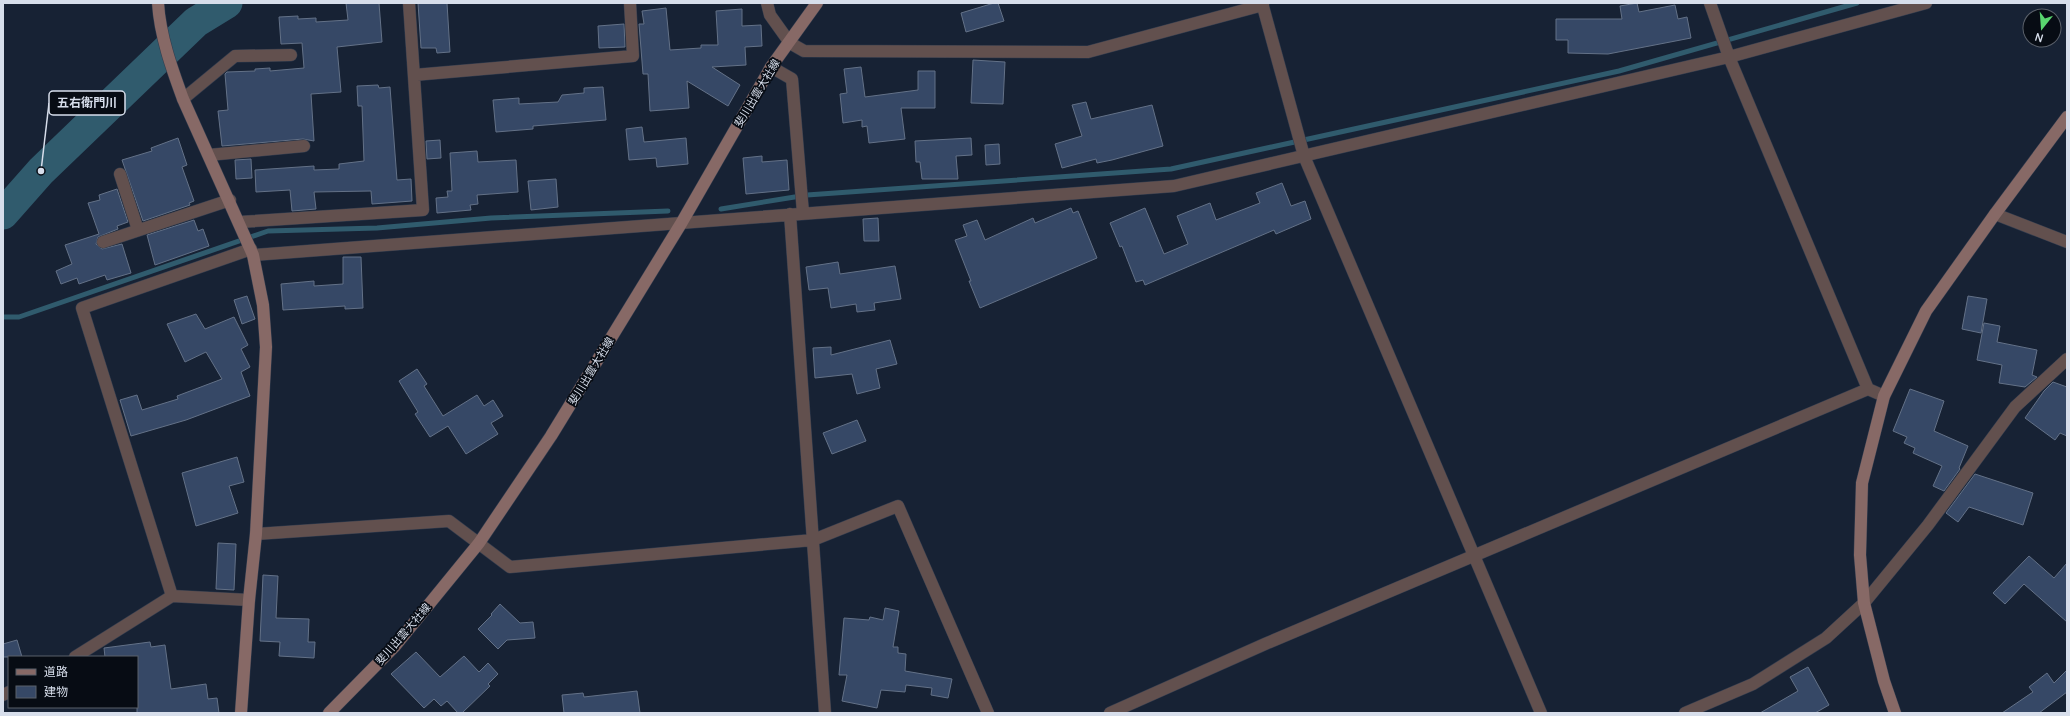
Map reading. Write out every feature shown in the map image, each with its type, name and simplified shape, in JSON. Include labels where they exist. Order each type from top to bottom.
[{"type":"street","points":[[158,3],[174,74],[183,99],[240,222],[252,252],[263,305],[266,347],[256,534],[249,600],[241,713]]},
{"type":"street","points":[[240,222],[424,210],[409,3]]},
{"type":"street","points":[[414,75],[633,56],[630,3]]},
{"type":"street","points":[[767,3],[770,15],[790,43],[804,51],[1088,52],[1263,4],[1304,156],[1541,713]]},
{"type":"street","name":"斐川出雲大社線","points":[[333,711],[395,646],[479,544],[551,436],[682,222],[771,67],[790,43],[817,3]]},
{"type":"street","points":[[1710,3],[1729,57],[1868,389],[1884,396]]},
{"type":"street","points":[[172,596],[82,308],[252,252],[1174,186],[1729,57],[1926,3]]},
{"type":"street","points":[[183,99],[235,56],[291,55]]},
{"type":"street","points":[[771,67],[792,79],[803,213]]},
{"type":"street","points":[[1895,713],[1884,681],[1864,603],[1860,555],[1862,483],[1884,396],[1926,310],[2067,117]]},
{"type":"street","points":[[209,155],[304,146]]},
{"type":"street","points":[[120,174],[138,230]]},
{"type":"street","points":[[103,242],[230,200]]},
{"type":"street","points":[[790,214],[825,713]]},
{"type":"street","points":[[1995,214],[2067,242]]},
{"type":"street","points":[[1685,713],[1753,684],[1826,638],[1864,603],[1928,525],[2016,407],[2067,359]]},
{"type":"street","points":[[1110,713],[1265,644],[1474,558],[1868,389]]},
{"type":"street","points":[[256,534],[449,521],[510,567],[813,540],[898,506],[988,713]]},
{"type":"street","points":[[77,656],[172,596],[249,600]]},
{"type":"building","points":[[346,3],[379,3],[382,42],[337,47],[341,92],[311,94],[314,141],[303,139],[222,146],[218,111],[228,110],[225,74],[227,72],[255,71],[255,69],[270,68],[270,71],[304,68],[302,43],[281,44],[279,17],[298,16],[298,19],[316,18],[316,22],[348,20]]},
{"type":"building","points":[[418,3],[447,3],[450,52],[437,53],[436,48],[421,48]]},
{"type":"building","points":[[998,3],[1004,21],[966,32],[961,13]]},
{"type":"building","points":[[1637,3],[1639,12],[1675,5],[1678,19],[1687,17],[1691,38],[1608,54],[1568,53],[1568,40],[1556,40],[1556,19],[1622,19],[1620,6]]},
{"type":"building","points":[[666,8],[670,50],[701,48],[701,45],[718,45],[716,11],[742,9],[742,26],[761,25],[762,46],[745,47],[746,65],[712,67],[740,85],[728,106],[687,81],[689,108],[650,111],[648,74],[643,74],[639,24],[644,24],[642,11]]},
{"type":"building","points":[[624,24],[625,47],[599,48],[598,26]]},
{"type":"building","points":[[973,60],[1005,62],[1003,104],[971,103]]},
{"type":"building","points":[[861,67],[865,97],[918,90],[918,71],[935,71],[935,108],[901,108],[905,139],[869,143],[867,126],[862,127],[862,120],[843,123],[840,94],[847,93],[844,69]]},
{"type":"building","points":[[378,85],[379,88],[390,87],[397,180],[411,179],[412,201],[372,204],[371,191],[314,192],[316,209],[292,211],[290,190],[256,192],[255,170],[314,166],[314,170],[339,169],[339,164],[364,161],[362,106],[358,106],[357,86]]},
{"type":"building","points":[[603,87],[606,120],[533,126],[533,129],[496,132],[493,100],[519,98],[519,104],[558,102],[562,95],[584,93],[584,88]]},
{"type":"building","points":[[1086,102],[1091,119],[1152,105],[1163,146],[1112,160],[1097,163],[1096,159],[1062,168],[1055,144],[1082,136],[1072,105]]},
{"type":"building","points":[[642,127],[644,142],[686,138],[688,164],[657,167],[656,158],[629,160],[626,129]]},
{"type":"building","points":[[178,138],[187,165],[182,167],[194,201],[189,203],[190,205],[143,221],[122,160],[152,151],[151,148]]},
{"type":"building","points":[[971,138],[972,155],[956,156],[958,179],[922,179],[920,162],[916,162],[915,141]]},
{"type":"building","points":[[440,140],[441,158],[427,159],[426,141]]},
{"type":"building","points":[[999,144],[1000,164],[986,165],[985,145]]},
{"type":"building","points":[[477,151],[478,162],[516,160],[518,192],[477,195],[478,204],[470,205],[471,210],[437,213],[436,198],[448,197],[447,191],[452,191],[450,153]]},
{"type":"building","points":[[762,156],[762,162],[787,160],[789,190],[746,194],[743,158]]},
{"type":"building","points":[[251,159],[252,178],[236,179],[235,160]]},
{"type":"building","points":[[556,179],[558,207],[531,210],[528,181]]},
{"type":"building","points":[[1282,183],[1291,206],[1305,201],[1311,219],[1276,234],[1274,230],[1145,285],[1143,280],[1136,282],[1122,246],[1120,247],[1110,223],[1145,208],[1164,254],[1188,244],[1177,216],[1210,203],[1216,220],[1260,203],[1256,193]]},
{"type":"building","points":[[117,189],[128,222],[117,226],[118,229],[98,237],[96,244],[102,249],[122,244],[131,273],[107,280],[105,275],[79,284],[77,278],[61,284],[56,271],[72,264],[65,245],[99,234],[88,203],[100,200],[99,195]]},
{"type":"building","points":[[1071,208],[1073,213],[1078,211],[1097,258],[980,308],[955,240],[967,236],[963,225],[977,220],[985,240],[1033,218],[1035,223]]},
{"type":"building","points":[[878,218],[879,241],[864,241],[863,219]]},
{"type":"building","points":[[194,220],[198,231],[203,229],[209,246],[155,265],[147,235]]},
{"type":"building","points":[[343,257],[361,257],[363,308],[345,309],[345,306],[283,310],[281,284],[314,281],[314,286],[343,284]]},
{"type":"building","points":[[838,262],[840,274],[895,266],[901,299],[874,303],[875,310],[857,312],[856,304],[831,308],[828,288],[809,290],[806,267]]},
{"type":"building","points":[[247,296],[255,319],[242,324],[234,300]]},
{"type":"building","points":[[1968,296],[1987,299],[1981,333],[1962,329]]},
{"type":"building","points":[[196,314],[205,329],[234,317],[248,345],[241,349],[250,367],[241,372],[250,396],[186,420],[131,436],[120,400],[137,395],[142,410],[178,399],[177,396],[222,379],[206,352],[185,362],[167,324]]},
{"type":"building","points":[[1984,323],[2000,326],[1997,342],[2037,350],[2032,375],[2037,377],[2025,387],[1999,383],[2002,365],[1977,360]]},
{"type":"building","points":[[890,340],[897,364],[876,369],[880,388],[857,394],[852,374],[815,378],[813,348],[831,347],[831,355]]},
{"type":"building","points":[[417,369],[427,384],[424,386],[443,416],[477,395],[484,406],[493,400],[503,416],[491,423],[498,434],[466,454],[448,426],[430,437],[415,414],[418,412],[399,381]]},
{"type":"building","points":[[2053,382],[2067,387],[2067,436],[2060,433],[2055,440],[2025,418],[2044,391]]},
{"type":"building","points":[[1910,389],[1944,401],[1934,431],[1968,446],[1959,468],[1960,469],[1944,491],[1933,486],[1942,466],[1913,453],[1915,448],[1904,443],[1907,437],[1893,431]]},
{"type":"building","points":[[857,420],[866,441],[832,454],[823,433]]},
{"type":"building","points":[[237,457],[244,482],[229,486],[238,513],[196,526],[182,473]]},
{"type":"building","points":[[1975,474],[2033,493],[2023,525],[1969,507],[1958,522],[1946,513]]},
{"type":"building","points":[[218,543],[236,544],[234,590],[216,589]]},
{"type":"building","points":[[2029,556],[2054,578],[2067,563],[2067,622],[2024,584],[2005,604],[1993,593]]},
{"type":"building","points":[[263,575],[278,576],[276,618],[309,619],[308,642],[315,642],[314,658],[279,656],[280,642],[260,641]]},
{"type":"building","points":[[500,604],[520,623],[533,622],[535,638],[507,640],[498,649],[478,629],[492,615],[491,614]]},
{"type":"building","points":[[885,608],[899,611],[893,647],[898,647],[898,653],[906,654],[905,671],[952,679],[948,698],[931,695],[932,688],[906,685],[905,692],[881,690],[877,708],[842,701],[847,675],[839,675],[844,618],[869,620],[870,617],[883,620]]},
{"type":"building","points":[[17,640],[22,656],[3,657],[3,644]]},
{"type":"building","points":[[150,642],[151,647],[165,645],[171,689],[206,684],[208,699],[217,698],[219,713],[137,713],[138,656],[105,656],[104,648]]},
{"type":"building","points":[[416,652],[440,677],[464,656],[479,672],[488,663],[498,674],[488,684],[490,686],[462,713],[458,713],[447,701],[441,706],[434,699],[424,708],[391,674]]},
{"type":"building","points":[[1808,667],[1829,705],[1815,713],[1760,713],[1798,691],[1790,677]]},
{"type":"building","points":[[2067,670],[2067,692],[2039,713],[2002,713],[2033,692],[2029,687],[2047,673],[2054,683]]},
{"type":"building","points":[[637,691],[640,713],[564,713],[562,695],[583,693],[584,697]]},
{"type":"waterway","points":[[3,214],[41,171],[196,22],[227,3]]},
{"type":"waterway","points":[[721,209],[807,195],[1171,169],[1619,71],[1857,3]]},
{"type":"waterway","points":[[3,317],[19,317],[268,231],[377,228],[491,218],[668,211]]},
{"type":"place","name":"五右衛門川","points":[[41,171]]}]
